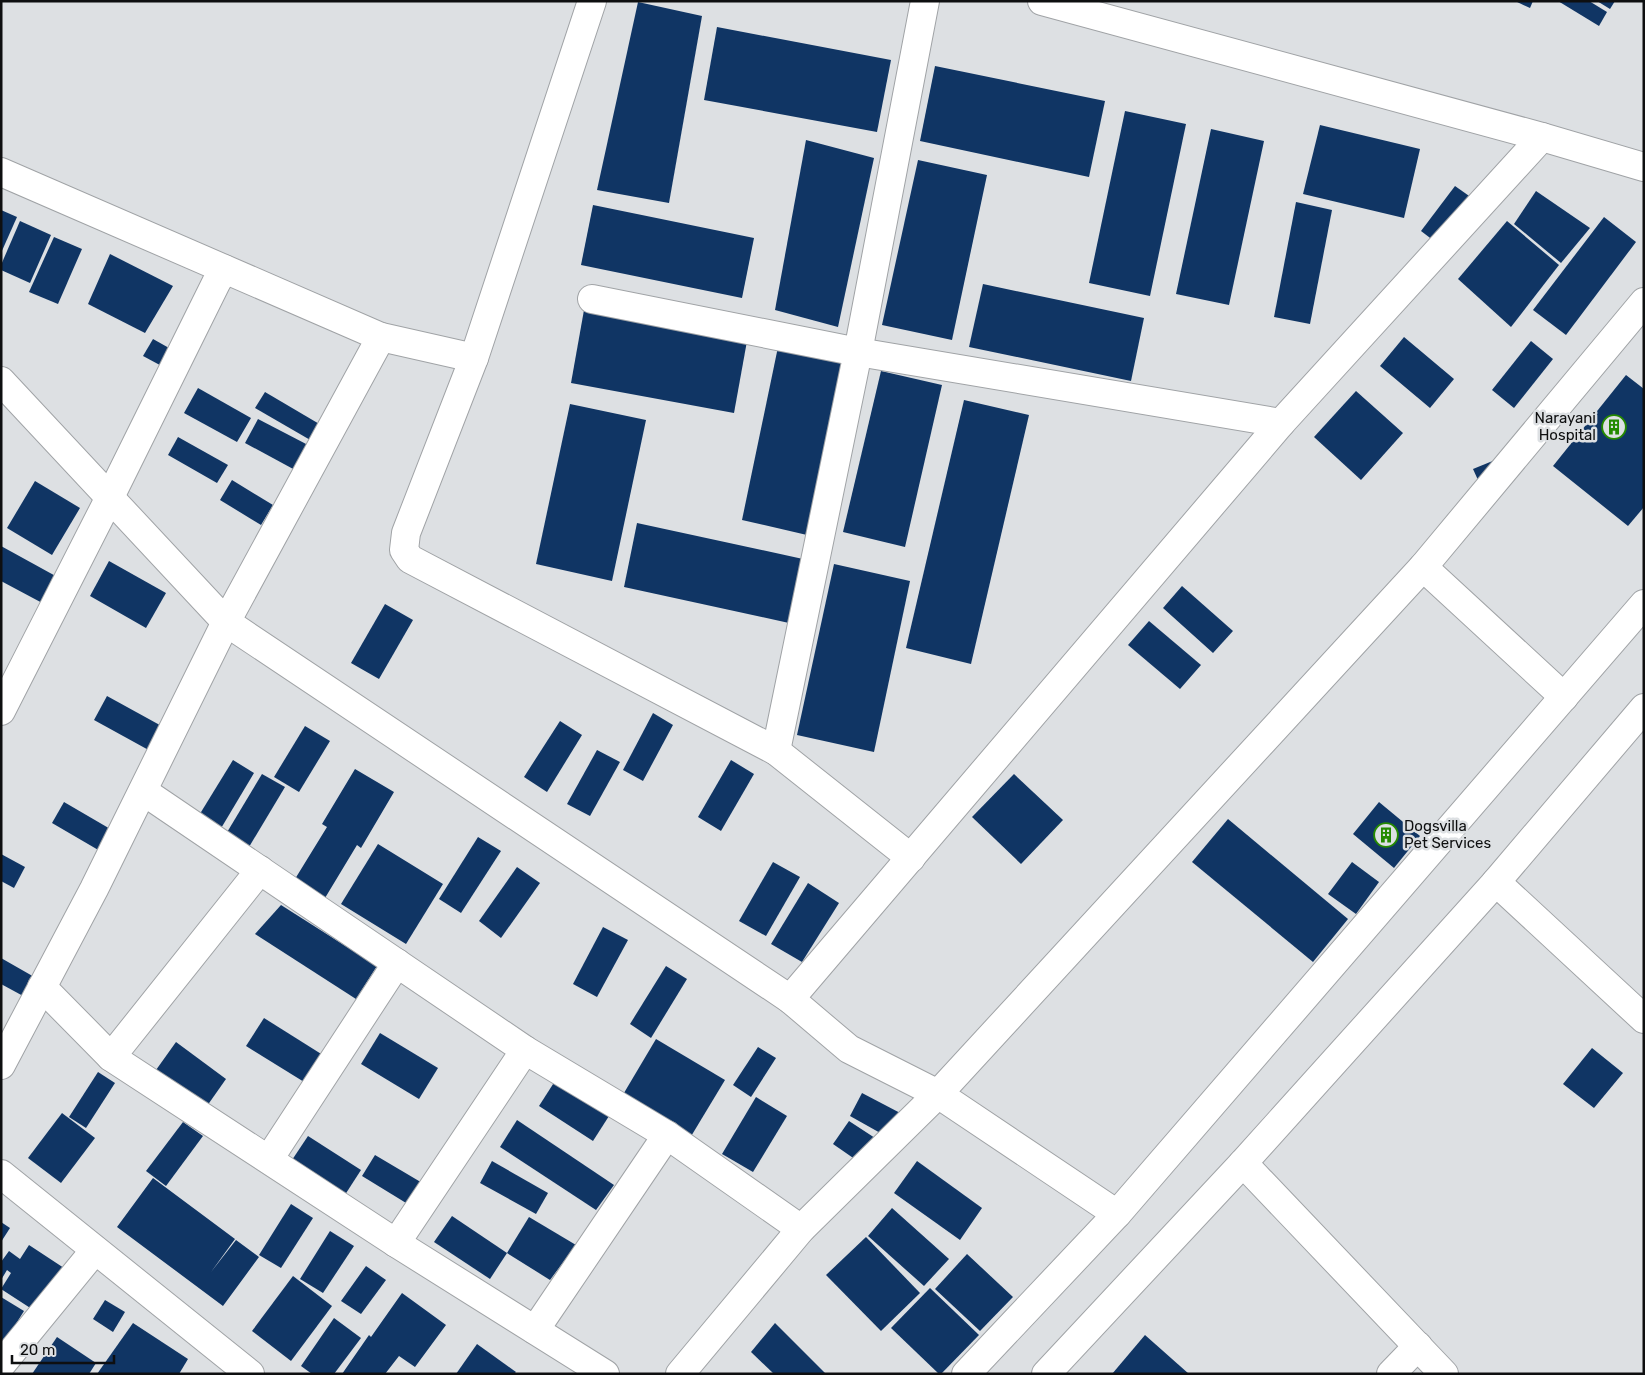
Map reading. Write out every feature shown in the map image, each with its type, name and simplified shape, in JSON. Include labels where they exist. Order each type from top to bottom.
[{"type":"street","points":[[592,1],[474,358],[406,533],[404,550],[410,558],[776,751],[911,858]]},
{"type":"street","points":[[776,751],[858,352],[926,1]]},
{"type":"street","points":[[1042,1],[1542,137],[1644,167]]},
{"type":"street","points":[[790,999],[1281,423],[1542,137]]},
{"type":"street","points":[[1,172],[381,337],[474,358]]},
{"type":"street","points":[[1,711],[224,269]]},
{"type":"street","points":[[592,299],[858,352],[1281,423]]},
{"type":"street","points":[[680,1374],[801,1229],[938,1094],[1423,567],[1644,302]]},
{"type":"street","points":[[1,1065],[94,889],[226,622],[381,337]]},
{"type":"street","points":[[1,381],[226,622],[790,999],[849,1049],[938,1094],[1117,1214]]},
{"type":"street","points":[[1423,567],[1564,697]]},
{"type":"street","points":[[966,1374],[1117,1214],[1644,604]]},
{"type":"street","points":[[1046,1374],[1243,1163],[1496,882],[1644,708]]},
{"type":"street","points":[[143,791],[525,1050],[667,1135],[801,1229]]},
{"type":"street","points":[[111,1057],[260,870]]},
{"type":"street","points":[[1496,882],[1643,1016]]},
{"type":"street","points":[[268,1159],[397,963]]},
{"type":"street","points":[[42,987],[111,1057],[396,1243],[605,1374]]},
{"type":"street","points":[[396,1243],[525,1050]]},
{"type":"street","points":[[535,1330],[667,1135]]},
{"type":"street","points":[[1243,1163],[1444,1374]]},
{"type":"street","points":[[1,1174],[250,1374]]},
{"type":"street","points":[[1,1365],[95,1250]]},
{"type":"street","points":[[1391,1374],[1418,1346]]},
{"type":"building","points":[[1515,1],[1533,1],[1530,8]]},
{"type":"building","points":[[1558,1],[1589,1],[1607,12],[1599,26]]},
{"type":"building","points":[[1597,1],[1615,1],[1610,9]]},
{"type":"building","points":[[638,2],[702,16],[669,203],[597,190]]},
{"type":"building","points":[[717,27],[891,60],[877,132],[704,100]]},
{"type":"building","points":[[935,66],[1105,101],[1089,177],[920,141]]},
{"type":"building","points":[[1125,111],[1186,124],[1150,296],[1089,283]]},
{"type":"building","points":[[1320,125],[1420,149],[1404,218],[1303,194]]},
{"type":"building","points":[[1211,129],[1264,141],[1229,305],[1176,294]]},
{"type":"building","points":[[806,140],[874,158],[838,327],[775,310]]},
{"type":"building","points":[[918,160],[987,175],[952,340],[882,325]]},
{"type":"building","points":[[1455,186],[1472,198],[1438,244],[1421,231]]},
{"type":"building","points":[[1536,191],[1590,228],[1561,263],[1514,224]]},
{"type":"building","points":[[1296,202],[1332,210],[1310,324],[1274,317]]},
{"type":"building","points":[[593,205],[754,238],[742,298],[581,265]]},
{"type":"building","points":[[1,210],[17,217],[1,253]]},
{"type":"building","points":[[1604,217],[1636,242],[1566,335],[1533,310]]},
{"type":"building","points":[[20,221],[51,235],[30,283],[1,270],[1,265]]},
{"type":"building","points":[[1507,221],[1559,265],[1511,327],[1458,279]]},
{"type":"building","points":[[54,237],[82,249],[58,304],[29,292]]},
{"type":"building","points":[[110,254],[173,286],[145,333],[88,304]]},
{"type":"building","points":[[983,284],[1144,318],[1131,381],[969,347]]},
{"type":"building","points":[[584,310],[747,341],[734,413],[571,383]]},
{"type":"building","points":[[1404,337],[1454,379],[1430,408],[1380,366]]},
{"type":"building","points":[[153,339],[178,353],[171,371],[143,356]]},
{"type":"building","points":[[1531,341],[1553,359],[1514,408],[1492,390]]},
{"type":"building","points":[[778,347],[843,361],[807,535],[742,520]]},
{"type":"building","points":[[881,371],[942,385],[905,547],[843,532]]},
{"type":"building","name":"Narayani Hospital","points":[[1626,375],[1644,389],[1644,507],[1628,526],[1553,466]]},
{"type":"building","points":[[198,388],[251,418],[237,442],[184,413]]},
{"type":"building","points":[[1356,391],[1403,433],[1361,480],[1314,437]]},
{"type":"building","points":[[265,392],[321,425],[312,441],[255,408]]},
{"type":"building","points":[[964,400],[1029,415],[971,664],[906,648]]},
{"type":"building","points":[[570,404],[646,420],[612,581],[536,564]]},
{"type":"building","points":[[258,419],[308,445],[295,470],[245,443]]},
{"type":"building","points":[[178,437],[228,465],[217,483],[168,455]]},
{"type":"building","points":[[1495,460],[1478,480],[1473,469]]},
{"type":"building","points":[[232,480],[273,505],[261,525],[220,500]]},
{"type":"building","points":[[35,481],[80,508],[52,555],[7,528]]},
{"type":"building","points":[[637,523],[803,559],[789,623],[624,587]]},
{"type":"building","points":[[1,546],[61,579],[46,605],[1,581]]},
{"type":"building","points":[[109,561],[166,593],[146,628],[90,596]]},
{"type":"building","points":[[834,564],[910,581],[874,752],[797,735]]},
{"type":"building","points":[[1182,586],[1233,631],[1213,653],[1163,608]]},
{"type":"building","points":[[385,604],[413,620],[379,679],[351,663]]},
{"type":"building","points":[[1149,621],[1201,665],[1180,689],[1128,645]]},
{"type":"building","points":[[107,696],[167,729],[154,753],[94,720]]},
{"type":"building","points":[[653,713],[673,725],[643,781],[623,770]]},
{"type":"building","points":[[560,721],[582,735],[547,792],[524,777]]},
{"type":"building","points":[[305,726],[330,741],[299,792],[274,777]]},
{"type":"building","points":[[597,750],[620,762],[590,816],[567,804]]},
{"type":"building","points":[[233,760],[254,773],[220,830],[198,817]]},
{"type":"building","points":[[731,760],[754,774],[721,831],[698,817]]},
{"type":"building","points":[[355,769],[394,792],[361,848],[357,845],[325,898],[295,879],[327,827],[322,824]]},
{"type":"building","points":[[262,774],[285,787],[249,847],[226,834]]},
{"type":"building","points":[[1014,774],[1063,820],[1021,864],[972,817]]},
{"type":"building","points":[[64,802],[112,830],[100,851],[52,823]]},
{"type":"building","name":"Dogsvilla Pet Services","points":[[1379,802],[1420,836],[1394,868],[1353,834]]},
{"type":"building","points":[[1228,819],[1348,919],[1313,962],[1192,862]]},
{"type":"building","points":[[478,837],[501,851],[461,913],[439,899]]},
{"type":"building","points":[[378,844],[443,884],[406,944],[341,904]]},
{"type":"building","points":[[1,854],[25,867],[14,888],[1,881]]},
{"type":"building","points":[[773,862],[800,877],[766,936],[739,921]]},
{"type":"building","points":[[1352,862],[1379,882],[1356,914],[1328,894]]},
{"type":"building","points":[[517,867],[540,883],[501,938],[479,921]]},
{"type":"building","points":[[808,883],[839,903],[802,962],[771,944]]},
{"type":"building","points":[[281,905],[377,966],[356,999],[255,934]]},
{"type":"building","points":[[603,927],[628,940],[597,997],[573,984]]},
{"type":"building","points":[[1,958],[36,978],[25,997],[1,984]]},
{"type":"building","points":[[666,966],[687,979],[651,1038],[630,1024]]},
{"type":"building","points":[[264,1018],[326,1057],[309,1085],[246,1046]]},
{"type":"building","points":[[380,1033],[438,1068],[419,1099],[361,1064]]},
{"type":"building","points":[[656,1039],[725,1080],[690,1138],[621,1098]]},
{"type":"building","points":[[176,1042],[226,1079],[207,1106],[156,1070]]},
{"type":"building","points":[[758,1047],[776,1058],[751,1097],[733,1085]]},
{"type":"building","points":[[1592,1048],[1623,1073],[1594,1108],[1563,1084]]},
{"type":"building","points":[[98,1072],[115,1083],[86,1128],[69,1117]]},
{"type":"building","points":[[555,1081],[609,1116],[593,1141],[539,1106]]},
{"type":"building","points":[[862,1093],[904,1115],[891,1139],[850,1116]]},
{"type":"building","points":[[756,1097],[787,1116],[753,1172],[722,1154]]},
{"type":"building","points":[[62,1113],[95,1138],[61,1183],[28,1158]]},
{"type":"building","points":[[517,1120],[614,1185],[596,1210],[500,1147]]},
{"type":"building","points":[[849,1121],[875,1138],[859,1162],[833,1144]]},
{"type":"building","points":[[183,1122],[203,1136],[166,1186],[146,1171]]},
{"type":"building","points":[[308,1136],[361,1170],[341,1201],[288,1166]]},
{"type":"building","points":[[375,1155],[424,1184],[411,1206],[362,1176]]},
{"type":"building","points":[[492,1161],[548,1193],[536,1214],[480,1183]]},
{"type":"building","points":[[917,1161],[982,1208],[960,1240],[894,1193]]},
{"type":"building","points":[[153,1178],[235,1239],[211,1272],[236,1240],[259,1257],[223,1306],[117,1227]]},
{"type":"building","points":[[291,1204],[313,1218],[281,1268],[259,1255]]},
{"type":"building","points":[[892,1208],[949,1259],[924,1286],[868,1236]]},
{"type":"building","points":[[452,1216],[507,1253],[490,1279],[434,1242]]},
{"type":"building","points":[[529,1217],[576,1245],[550,1280],[507,1253]]},
{"type":"building","points":[[1,1222],[10,1228],[1,1242]]},
{"type":"building","points":[[330,1231],[354,1246],[323,1293],[300,1279]]},
{"type":"building","points":[[866,1237],[920,1293],[881,1331],[826,1275]]},
{"type":"building","points":[[29,1245],[67,1270],[38,1313],[1,1289],[11,1273],[7,1270],[1,1280],[1,1262],[9,1251],[20,1259]]},
{"type":"building","points":[[967,1254],[1013,1297],[980,1331],[935,1289]]},
{"type":"building","points":[[366,1266],[386,1280],[361,1314],[341,1301]]},
{"type":"building","points":[[293,1276],[332,1306],[291,1361],[252,1331]]},
{"type":"building","points":[[930,1288],[979,1335],[941,1374],[891,1328]]},
{"type":"building","points":[[402,1293],[446,1325],[415,1367],[399,1356],[385,1374],[342,1374],[369,1335],[371,1337]]},
{"type":"building","points":[[1,1297],[24,1311],[1,1348]]},
{"type":"building","points":[[105,1300],[125,1312],[113,1332],[93,1319]]},
{"type":"building","points":[[334,1318],[361,1338],[334,1374],[312,1374],[301,1366]]},
{"type":"building","points":[[133,1323],[188,1359],[179,1374],[97,1374]]},
{"type":"building","points":[[775,1323],[826,1374],[774,1374],[751,1352]]},
{"type":"building","points":[[1145,1335],[1189,1374],[1112,1374]]},
{"type":"building","points":[[57,1337],[96,1363],[89,1374],[32,1374]]},
{"type":"building","points":[[477,1344],[516,1372],[514,1374],[456,1374]]},
{"type":"place","name":"Narayani Hospital","points":[[1614,427]]},
{"type":"place","name":"Dogsvilla Pet Services","points":[[1386,835]]}]
